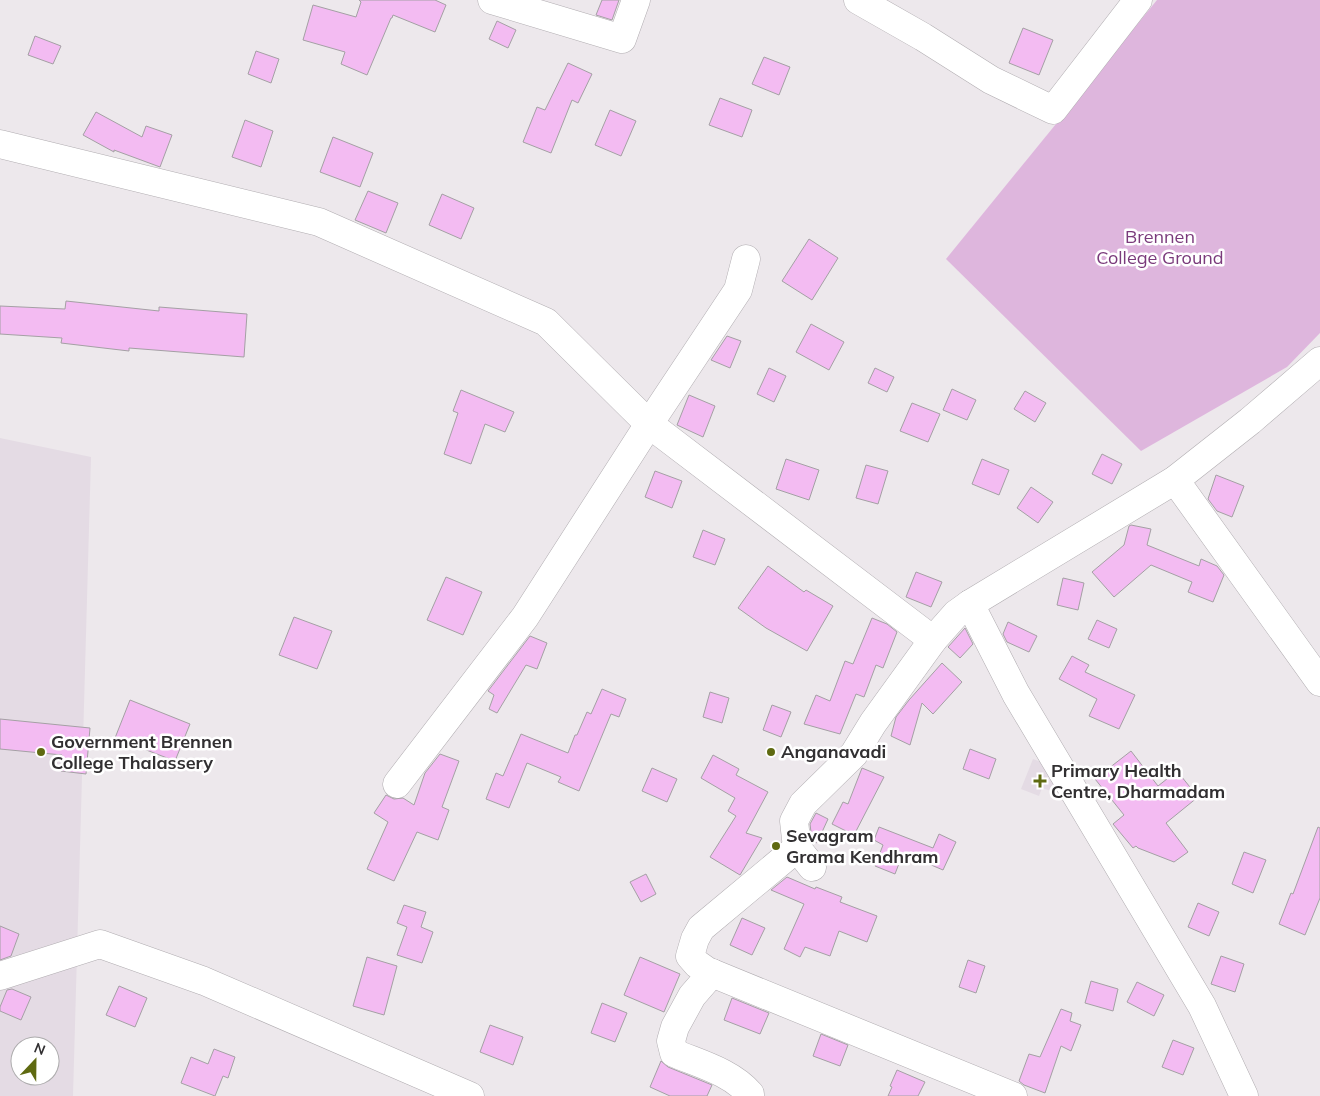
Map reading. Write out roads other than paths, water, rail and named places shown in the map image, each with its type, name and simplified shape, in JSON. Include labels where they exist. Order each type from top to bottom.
[{"type":"street","points":[[492,0],[622,39],[636,0]]},
{"type":"street","points":[[858,0],[923,37],[991,80],[1053,110],[1138,0]]},
{"type":"street","points":[[0,144],[319,222],[546,322],[649,424],[933,640]]},
{"type":"street","points":[[397,784],[525,616],[738,290],[746,259]]},
{"type":"street","points":[[1013,1096],[712,973],[697,964],[690,956],[695,939],[701,928],[805,858],[794,821],[803,804],[854,754],[873,723],[933,640],[956,614],[1176,480],[1250,421],[1320,361]]},
{"type":"street","points":[[1176,480],[1320,682]]},
{"type":"street","points":[[970,604],[1016,694],[1202,1006],[1244,1096]]},
{"type":"street","points":[[0,976],[100,944],[204,981],[470,1096]]},
{"type":"street","points":[[712,973],[692,996],[675,1027],[671,1041],[674,1053],[727,1075],[743,1085],[750,1096]]},
{"type":"place","name":"Government Brennen College Thalassery","points":[[41,752]]},
{"type":"place","name":"Anganavadi","points":[[771,752]]},
{"type":"place","name":"Primary Health Centre, Dharmadam","points":[[1040,781]]},
{"type":"place","name":"Sevagram Grama Kendhram","points":[[776,846]]},
{"type":"park label","name":"Brennen College Ground","points":[[1160,247]]}]
